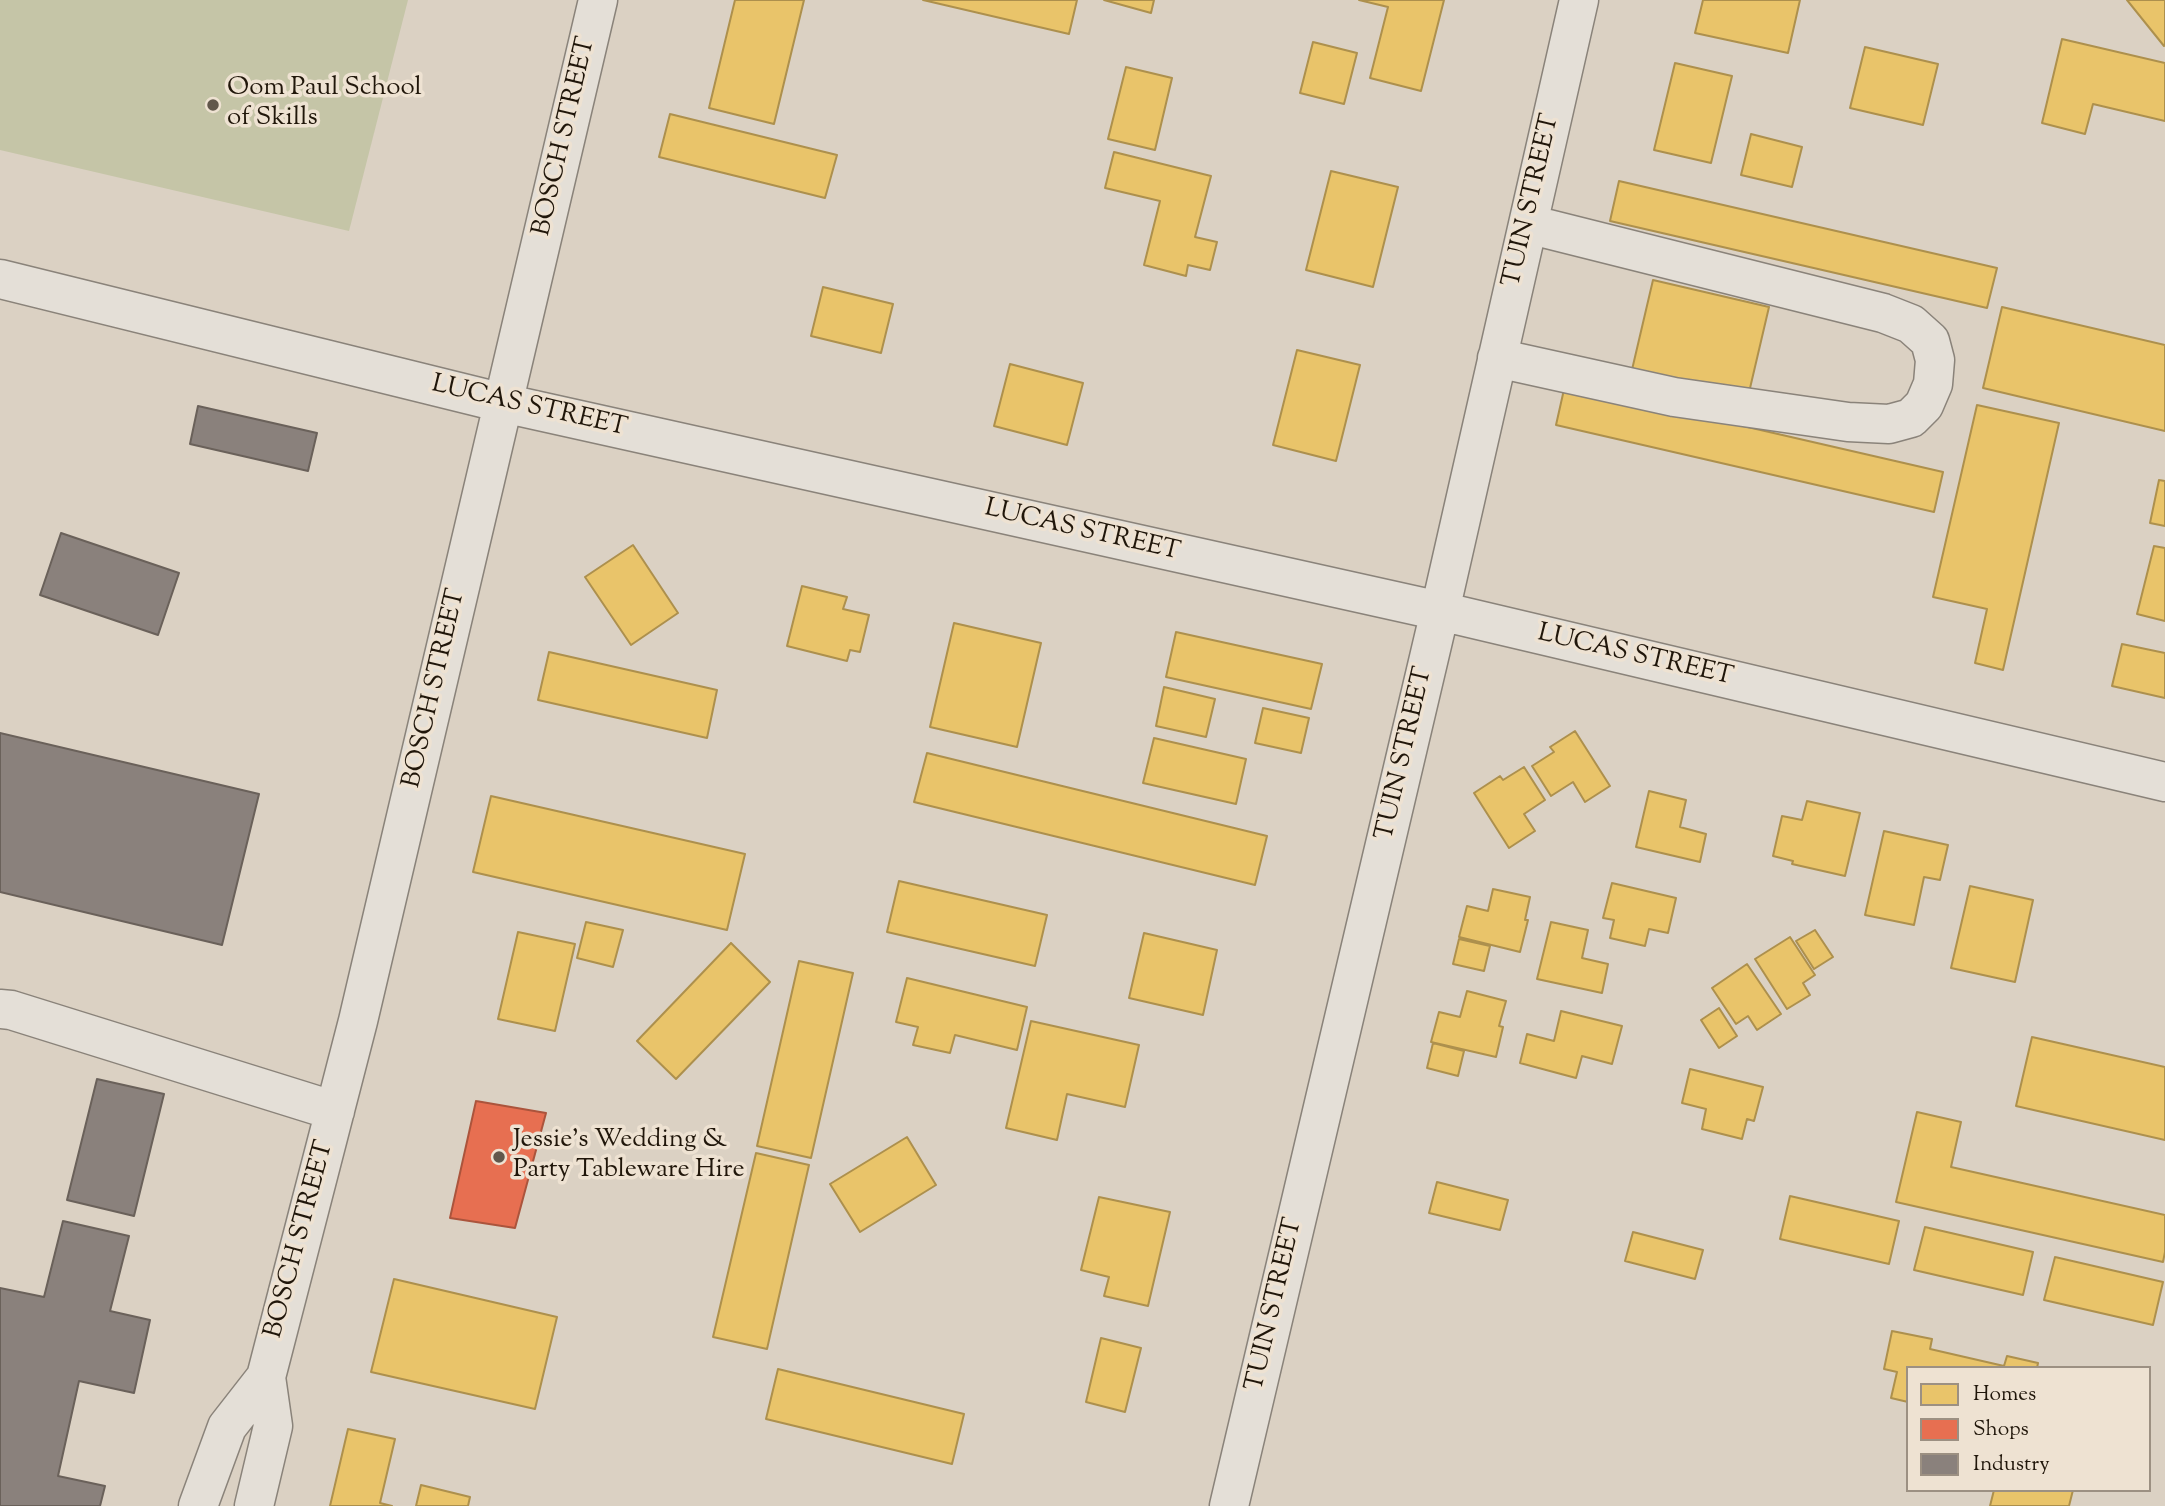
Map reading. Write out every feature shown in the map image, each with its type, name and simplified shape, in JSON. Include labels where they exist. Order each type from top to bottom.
[{"type":"street","name":"BOSCH STREET","points":[[198,1506],[227,1427],[265,1377],[358,1021],[598,0]]},
{"type":"street","name":"TUIN STREET","points":[[1229,1506],[1440,611],[1579,0]]},
{"type":"street","points":[[1497,358],[1675,397],[1848,422],[1889,424],[1911,418],[1924,405],[1933,384],[1935,359],[1930,341],[1911,324],[1883,313],[1528,225]]},
{"type":"street","name":"LUCAS STREET","points":[[0,279],[503,403],[1440,611],[2165,782]]},
{"type":"street","points":[[0,1009],[335,1111]]},
{"type":"street","name":"BOSCH STREET","points":[[254,1506],[273,1426],[265,1377]]},
{"type":"green space","name":"Oom Paul School of Skills","points":[[0,0],[408,0],[349,231],[0,150]]},
{"type":"building: Homes","points":[[735,0],[804,0],[774,124],[709,108]]},
{"type":"building: Homes","points":[[923,0],[1077,0],[1069,34]]},
{"type":"building: Homes","points":[[1104,0],[1154,0],[1151,13]]},
{"type":"building: Homes","points":[[1359,0],[1444,0],[1421,91],[1370,78],[1388,7]]},
{"type":"building: Homes","points":[[1703,0],[1800,0],[1788,53],[1695,33]]},
{"type":"building: Homes","points":[[2127,0],[2165,0],[2164,46]]},
{"type":"building: Homes","points":[[2062,39],[2165,63],[2165,121],[2093,104],[2085,134],[2042,123]]},
{"type":"building: Homes","points":[[1313,42],[1357,53],[1344,104],[1300,93]]},
{"type":"building: Homes","points":[[1865,47],[1938,64],[1923,125],[1850,108]]},
{"type":"building: Homes","points":[[1675,63],[1732,76],[1711,163],[1654,150]]},
{"type":"building: Homes","points":[[1126,67],[1172,78],[1155,150],[1108,139]]},
{"type":"building: Homes","points":[[670,114],[837,155],[825,198],[659,157]]},
{"type":"building: Homes","points":[[1751,134],[1802,147],[1792,187],[1741,175]]},
{"type":"building: Homes","points":[[1114,152],[1211,176],[1195,237],[1217,242],[1210,270],[1188,265],[1186,276],[1144,265],[1160,201],[1105,188]]},
{"type":"building: Homes","points":[[1331,171],[1398,187],[1373,287],[1306,270]]},
{"type":"building: Homes","points":[[1619,181],[1997,268],[1987,308],[1610,221]]},
{"type":"building: Homes","points":[[1653,280],[1769,307],[1747,401],[1631,374]]},
{"type":"building: Homes","points":[[823,287],[893,304],[881,353],[811,336]]},
{"type":"building: Homes","points":[[2002,307],[2165,345],[2165,431],[1983,388]]},
{"type":"building: Homes","points":[[1297,350],[1360,365],[1336,461],[1273,445]]},
{"type":"building: Homes","points":[[1010,364],[1083,383],[1067,445],[994,426]]},
{"type":"building: Homes","points":[[1565,385],[1943,472],[1934,512],[1556,425]]},
{"type":"building: Homes","points":[[1977,405],[2059,423],[2003,670],[1975,663],[1987,609],[1933,597]]},
{"type":"building: Homes","points":[[2159,480],[2165,481],[2165,526],[2150,523]]},
{"type":"building: Homes","points":[[633,545],[678,613],[631,645],[585,577]]},
{"type":"building: Homes","points":[[2154,546],[2165,548],[2165,621],[2137,614]]},
{"type":"building: Homes","points":[[802,586],[847,597],[843,609],[869,615],[860,652],[850,650],[847,661],[787,646]]},
{"type":"building: Homes","points":[[954,623],[1041,643],[1017,747],[930,727]]},
{"type":"building: Homes","points":[[1176,632],[1322,664],[1311,709],[1166,677]]},
{"type":"building: Homes","points":[[2122,644],[2165,653],[2165,698],[2112,686]]},
{"type":"building: Homes","points":[[549,652],[717,690],[707,738],[538,700]]},
{"type":"building: Homes","points":[[1164,687],[1215,699],[1206,737],[1156,726]]},
{"type":"building: Homes","points":[[1263,708],[1309,718],[1301,753],[1255,743]]},
{"type":"building: Homes","points":[[1575,731],[1610,786],[1585,802],[1573,782],[1551,796],[1532,766],[1554,752],[1550,747]]},
{"type":"building: Homes","points":[[1154,738],[1246,759],[1236,804],[1143,783]]},
{"type":"building: Homes","points":[[927,753],[1267,836],[1255,885],[914,802]]},
{"type":"building: Homes","points":[[1524,767],[1545,800],[1524,814],[1535,831],[1509,848],[1474,793],[1500,776],[1503,780]]},
{"type":"building: Homes","points":[[1649,791],[1686,800],[1680,827],[1706,834],[1700,862],[1636,847]]},
{"type":"building: Homes","points":[[491,796],[745,854],[727,930],[473,872]]},
{"type":"building: Homes","points":[[1807,801],[1860,813],[1845,876],[1792,864],[1793,861],[1773,856],[1782,816],[1802,820]]},
{"type":"building: Homes","points":[[1884,831],[1948,845],[1940,880],[1924,877],[1914,925],[1865,915]]},
{"type":"building: Homes","points":[[899,881],[1047,915],[1035,966],[887,932]]},
{"type":"building: Homes","points":[[1612,883],[1676,898],[1668,933],[1649,929],[1645,946],[1610,938],[1614,920],[1603,918]]},
{"type":"building: Homes","points":[[1970,886],[2033,900],[2015,982],[1951,968]]},
{"type":"building: Homes","points":[[1493,889],[1530,897],[1525,920],[1528,920],[1520,952],[1459,937],[1467,906],[1488,911]]},
{"type":"building: Homes","points":[[586,922],[623,930],[613,967],[577,958]]},
{"type":"building: Homes","points":[[1551,922],[1588,930],[1582,958],[1608,964],[1602,993],[1537,979]]},
{"type":"building: Homes","points":[[1815,930],[1833,957],[1814,969],[1796,941]]},
{"type":"building: Homes","points":[[518,932],[575,944],[555,1031],[498,1019]]},
{"type":"building: Homes","points":[[1144,933],[1217,950],[1203,1015],[1129,998]]},
{"type":"building: Homes","points":[[1790,937],[1815,975],[1803,983],[1810,995],[1787,1009],[1755,959]]},
{"type":"building: Homes","points":[[1459,939],[1490,946],[1484,971],[1453,964]]},
{"type":"building: Homes","points":[[731,943],[770,982],[676,1079],[637,1041]]},
{"type":"building: Homes","points":[[799,961],[853,973],[811,1158],[757,1146]]},
{"type":"building: Homes","points":[[1747,964],[1781,1014],[1757,1030],[1748,1016],[1736,1024],[1712,988]]},
{"type":"building: Homes","points":[[907,978],[1027,1007],[1017,1050],[955,1035],[950,1053],[913,1045],[918,1027],[896,1022]]},
{"type":"building: Homes","points":[[1467,991],[1506,1001],[1499,1026],[1503,1027],[1496,1057],[1431,1042],[1439,1012],[1460,1017]]},
{"type":"building: Homes","points":[[1719,1008],[1737,1036],[1719,1048],[1701,1020]]},
{"type":"building: Homes","points":[[1561,1011],[1622,1026],[1612,1064],[1582,1056],[1576,1078],[1520,1063],[1527,1034],[1554,1041]]},
{"type":"building: Homes","points":[[1031,1021],[1139,1045],[1125,1107],[1067,1094],[1057,1140],[1006,1128]]},
{"type":"building: Homes","points":[[2032,1037],[2165,1067],[2165,1140],[2016,1106]]},
{"type":"building: Homes","points":[[1433,1043],[1464,1051],[1458,1076],[1427,1068]]},
{"type":"building: Homes","points":[[1690,1069],[1763,1087],[1754,1121],[1747,1119],[1742,1139],[1702,1129],[1706,1109],[1682,1103]]},
{"type":"building: Homes","points":[[1917,1112],[1961,1122],[1951,1167],[2165,1215],[2163,1262],[1896,1202]]},
{"type":"building: Homes","points":[[907,1137],[936,1185],[860,1232],[830,1184]]},
{"type":"building: Homes","points":[[756,1153],[809,1165],[767,1349],[713,1337]]},
{"type":"building: Homes","points":[[1437,1182],[1508,1200],[1500,1230],[1429,1213]]},
{"type":"building: Homes","points":[[1790,1196],[1899,1221],[1889,1264],[1780,1239]]},
{"type":"building: Homes","points":[[1099,1197],[1170,1212],[1148,1306],[1104,1296],[1109,1277],[1081,1270]]},
{"type":"building: Homes","points":[[1925,1227],[2033,1252],[2023,1295],[1914,1270]]},
{"type":"building: Homes","points":[[1633,1232],[1703,1250],[1695,1279],[1625,1261]]},
{"type":"building: Homes","points":[[2055,1257],[2163,1282],[2153,1325],[2044,1300]]},
{"type":"building: Homes","points":[[394,1279],[557,1317],[535,1409],[371,1372]]},
{"type":"building: Homes","points":[[1892,1331],[1932,1339],[1930,1349],[2004,1366],[1906,1366],[1906,1402],[1891,1398],[1897,1372],[1884,1369]]},
{"type":"building: Homes","points":[[1101,1338],[1141,1348],[1125,1412],[1086,1402]]},
{"type":"building: Homes","points":[[2007,1356],[2038,1363],[2037,1366],[2004,1366]]},
{"type":"building: Homes","points":[[778,1369],[964,1414],[952,1464],[766,1419]]},
{"type":"building: Homes","points":[[348,1429],[395,1439],[380,1503],[392,1506],[330,1506]]},
{"type":"building: Homes","points":[[421,1485],[470,1497],[468,1506],[416,1506]]},
{"type":"building: Homes","points":[[1994,1492],[2072,1492],[2069,1506],[1990,1506]]},
{"type":"building: Shops","name":"Jessie's Wedding & Party Tableware Hire","points":[[476,1101],[546,1113],[515,1228],[450,1218]]},
{"type":"building: Industry","points":[[198,406],[317,433],[308,471],[190,444]]},
{"type":"building: Industry","points":[[61,533],[179,573],[158,635],[40,595]]},
{"type":"building: Industry","points":[[0,733],[259,794],[222,945],[0,892]]},
{"type":"building: Industry","points":[[97,1079],[164,1094],[134,1216],[67,1200]]},
{"type":"building: Industry","points":[[63,1221],[129,1236],[110,1311],[150,1320],[134,1393],[79,1381],[58,1476],[105,1486],[100,1506],[0,1506],[0,1288],[44,1297]]},
{"type":"place","name":"Oom Paul School of Skills","points":[[213,105]]},
{"type":"place","name":"Jessie's Wedding & Party Tableware Hire","points":[[499,1157]]}]
